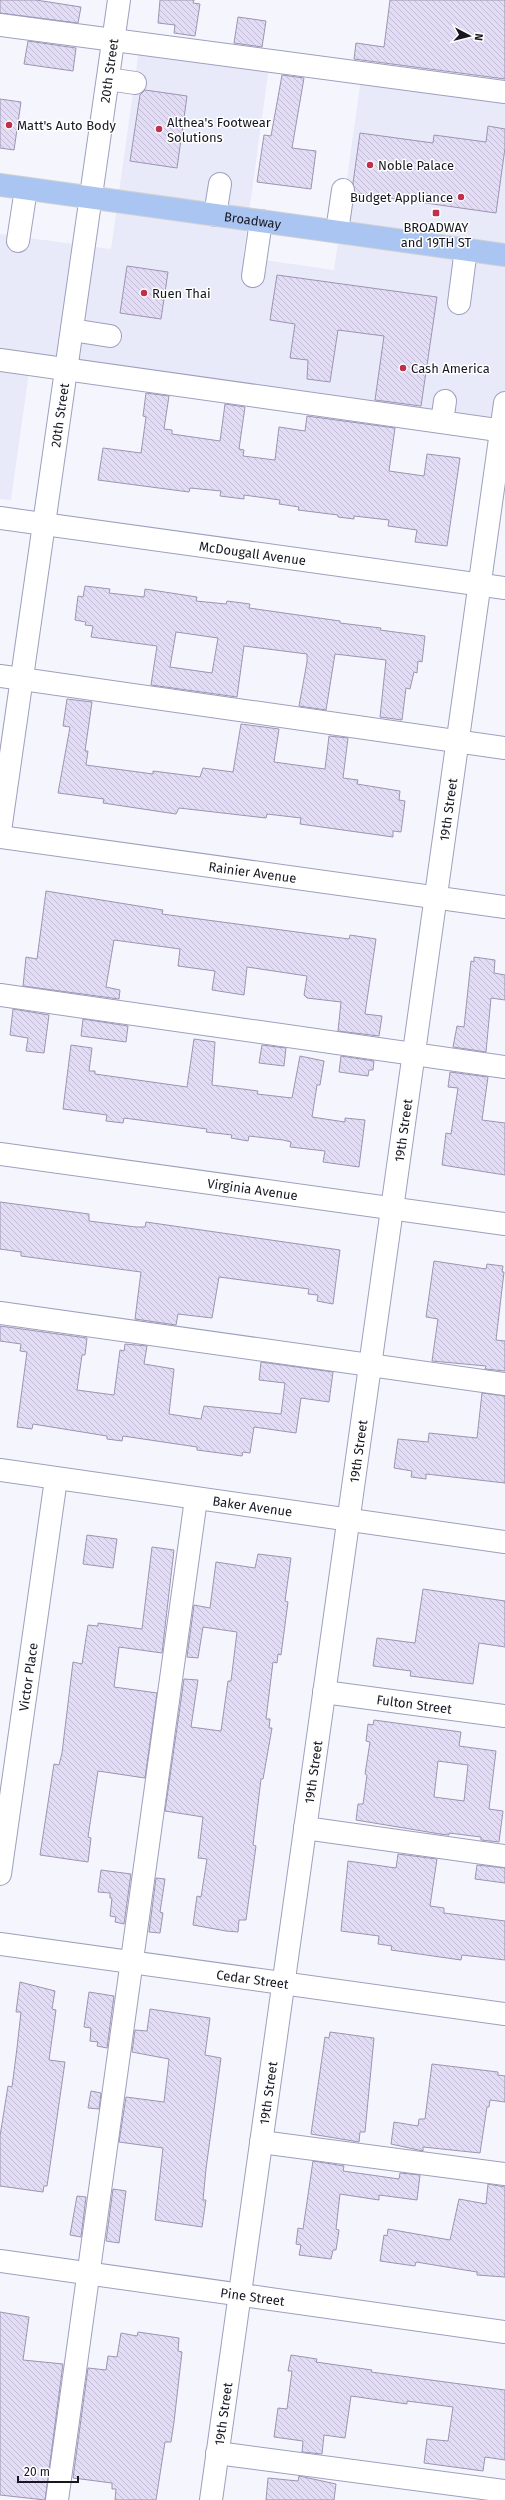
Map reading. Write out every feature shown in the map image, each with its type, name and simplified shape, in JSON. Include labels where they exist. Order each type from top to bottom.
[{"type":"main road","name":"Broadway","points":[[0,185],[505,254]]},
{"type":"street","name":"20th Street","points":[[0,831],[119,0]]},
{"type":"street","points":[[0,25],[113,41],[237,66],[357,80],[505,92]]},
{"type":"street","points":[[108,79],[135,83]]},
{"type":"street","points":[[215,215],[220,184]]},
{"type":"street","points":[[18,241],[26,189]]},
{"type":"street","points":[[337,232],[343,190]]},
{"type":"street","points":[[253,276],[261,221]]},
{"type":"street","points":[[458,303],[466,249]]},
{"type":"street","points":[[72,330],[110,336]]},
{"type":"street","points":[[0,360],[503,431]]},
{"type":"street","points":[[442,422],[445,401]]},
{"type":"street","name":"19th Street","points":[[211,2500],[480,584],[503,431],[505,403]]},
{"type":"street","name":"McDougall Avenue","points":[[0,518],[505,588]]},
{"type":"street","points":[[0,676],[505,748]]},
{"type":"street","name":"Rainier Avenue","points":[[0,836],[505,907]]},
{"type":"street","points":[[0,995],[505,1067]]},
{"type":"street","name":"Virginia Avenue","points":[[0,1154],[393,1210],[505,1224]]},
{"type":"street","points":[[0,1313],[505,1384]]},
{"type":"street","name":"Baker Avenue","points":[[0,1470],[349,1521],[505,1542]]},
{"type":"street","name":"Victor Place","points":[[0,1874],[56,1479]]},
{"type":"street","points":[[57,2500],[196,1499]]},
{"type":"street","name":"Fulton Street","points":[[324,1692],[505,1716]]},
{"type":"street","points":[[305,1828],[505,1856]]},
{"type":"street","name":"Cedar Street","points":[[0,1944],[505,2014]]},
{"type":"street","points":[[261,2142],[505,2174]]},
{"type":"street","name":"Pine Street","points":[[0,2261],[505,2332]]},
{"type":"street","points":[[217,2453],[505,2491]]},
{"type":"shaded area","points":[[139,49],[269,67],[243,257],[334,270],[361,79],[505,99],[505,424],[31,358],[11,500],[0,499],[0,234],[111,249]]},
{"type":"building","points":[[0,0],[36,0],[81,7],[78,23],[0,13]]},
{"type":"building","points":[[160,0],[194,0],[193,3],[200,4],[195,36],[174,33],[175,25],[158,23]]},
{"type":"building","points":[[390,0],[505,0],[505,79],[354,59],[356,43],[384,47]]},
{"type":"building","points":[[238,17],[266,21],[262,47],[234,43]]},
{"type":"building","points":[[28,41],[76,48],[73,71],[24,64]]},
{"type":"building","points":[[282,75],[304,78],[292,148],[316,151],[311,189],[257,182],[264,135],[271,136]]},
{"type":"building","points":[[145,90],[187,96],[177,168],[130,161],[140,95]]},
{"type":"building","name":"Matt's Auto Body","points":[[0,99],[21,102],[14,150],[0,148]]},
{"type":"building","points":[[488,126],[505,129],[505,148],[496,213],[355,193],[353,183],[360,133],[433,143],[434,135],[486,142]]},
{"type":"building","name":"Ruen Thai","points":[[127,266],[168,272],[161,319],[120,313]]},
{"type":"building","points":[[277,275],[437,297],[421,406],[375,400],[384,336],[338,330],[330,382],[307,379],[308,360],[290,358],[295,324],[270,320]]},
{"type":"building","points":[[146,393],[169,396],[164,429],[172,430],[172,434],[220,441],[225,404],[245,407],[239,449],[244,450],[243,456],[275,460],[279,427],[305,431],[307,416],[395,428],[389,471],[424,476],[427,454],[460,458],[447,546],[415,542],[417,530],[388,526],[389,520],[354,516],[354,519],[338,517],[338,515],[298,510],[299,507],[279,504],[280,500],[244,495],[244,499],[220,496],[221,491],[190,488],[189,492],[98,480],[103,448],[141,453],[146,417],[143,416]]},
{"type":"building","points":[[85,586],[110,589],[109,593],[144,597],[145,589],[197,597],[196,601],[226,604],[227,601],[250,604],[249,608],[340,621],[340,623],[381,628],[380,630],[425,636],[422,662],[418,661],[417,673],[414,672],[410,689],[406,688],[402,720],[380,717],[386,660],[335,654],[326,710],[299,706],[307,662],[307,654],[244,646],[237,697],[151,685],[157,646],[91,637],[93,626],[85,625],[86,622],[75,620],[78,596],[83,597]],"holes":[[[176,632],[218,638],[212,673],[170,667]]]},
{"type":"building","points":[[67,699],[92,702],[85,751],[88,751],[86,765],[153,774],[153,771],[200,777],[203,768],[233,772],[241,724],[279,729],[274,762],[325,769],[329,736],[348,738],[343,778],[358,780],[357,784],[400,791],[399,800],[405,801],[401,832],[393,831],[393,837],[300,824],[301,818],[267,814],[266,818],[179,808],[176,814],[103,803],[104,799],[58,793],[70,727],[63,726]]},
{"type":"building","points":[[46,891],[163,910],[162,914],[349,939],[350,935],[376,939],[365,1014],[382,1016],[379,1036],[338,1031],[341,1002],[307,998],[304,995],[307,976],[247,967],[244,995],[212,990],[215,971],[178,966],[180,949],[114,940],[106,987],[120,990],[119,999],[23,986],[26,957],[37,959]]},
{"type":"building","points":[[474,957],[495,960],[494,973],[505,975],[505,1000],[491,998],[486,1052],[453,1047],[457,1026],[464,1027],[471,961],[474,962]]},
{"type":"building","points":[[13,1009],[49,1015],[44,1053],[26,1051],[28,1038],[10,1035]]},
{"type":"building","points":[[83,1019],[128,1026],[126,1042],[81,1036]]},
{"type":"building","points":[[194,1039],[215,1042],[212,1085],[258,1091],[257,1094],[292,1098],[300,1056],[324,1061],[320,1085],[317,1085],[312,1117],[345,1122],[345,1118],[365,1120],[359,1167],[323,1162],[325,1151],[290,1147],[291,1142],[283,1140],[249,1136],[248,1141],[231,1138],[232,1135],[206,1132],[207,1129],[124,1118],[123,1123],[106,1121],[107,1115],[63,1109],[71,1045],[92,1048],[89,1071],[95,1071],[95,1074],[187,1087]]},
{"type":"building","points":[[262,1045],[286,1048],[284,1066],[259,1063]]},
{"type":"building","points":[[341,1056],[374,1061],[373,1070],[369,1070],[368,1076],[339,1072]]},
{"type":"building","points":[[450,1072],[488,1077],[482,1120],[505,1123],[505,1175],[442,1165],[446,1133],[451,1134],[458,1088],[448,1087]]},
{"type":"building","points":[[0,1202],[89,1214],[89,1221],[136,1227],[145,1227],[146,1222],[340,1250],[333,1304],[317,1301],[318,1295],[308,1294],[309,1289],[219,1277],[212,1318],[178,1314],[176,1325],[135,1319],[141,1272],[21,1256],[21,1252],[0,1249]]},
{"type":"building","points":[[434,1261],[486,1269],[487,1264],[503,1266],[502,1272],[504,1272],[496,1340],[505,1341],[505,1371],[485,1369],[486,1366],[432,1361],[438,1319],[426,1317]]},
{"type":"building","points":[[0,1326],[87,1338],[85,1355],[82,1355],[77,1390],[114,1395],[120,1350],[124,1351],[125,1344],[147,1346],[144,1364],[174,1369],[169,1414],[201,1419],[204,1406],[281,1414],[285,1383],[259,1380],[261,1362],[333,1372],[329,1402],[301,1398],[296,1433],[254,1427],[250,1453],[243,1452],[242,1456],[197,1450],[197,1447],[123,1436],[122,1441],[107,1439],[107,1436],[33,1424],[32,1429],[17,1427],[27,1352],[20,1351],[21,1344],[0,1341]]},
{"type":"building","points":[[482,1393],[505,1396],[505,1483],[426,1474],[426,1479],[411,1477],[412,1471],[394,1468],[398,1439],[428,1442],[429,1433],[477,1438]]},
{"type":"building","points":[[87,1535],[117,1539],[113,1568],[83,1564]]},
{"type":"building","points":[[152,1547],[174,1550],[162,1653],[119,1647],[114,1687],[157,1693],[145,1778],[98,1771],[88,1837],[91,1838],[88,1862],[40,1855],[54,1764],[59,1765],[62,1753],[73,1662],[82,1664],[88,1625],[98,1626],[98,1623],[142,1629]]},
{"type":"building","points":[[258,1554],[291,1558],[285,1601],[288,1602],[281,1655],[278,1654],[277,1663],[273,1662],[266,1719],[270,1719],[269,1728],[272,1728],[263,1779],[261,1779],[253,1845],[256,1846],[246,1920],[239,1920],[238,1932],[193,1925],[197,1896],[201,1897],[207,1859],[198,1858],[203,1817],[165,1811],[184,1679],[198,1680],[191,1727],[221,1731],[228,1681],[231,1681],[237,1632],[203,1627],[198,1658],[187,1657],[194,1605],[210,1608],[216,1562],[255,1568]]},
{"type":"building","points":[[423,1589],[505,1601],[505,1647],[479,1643],[473,1684],[410,1676],[411,1671],[373,1666],[377,1638],[415,1643]]},
{"type":"building","points":[[374,1720],[461,1732],[459,1746],[496,1751],[489,1809],[503,1811],[499,1842],[481,1840],[481,1837],[449,1833],[449,1835],[440,1834],[356,1820],[358,1804],[363,1804],[367,1775],[365,1774],[370,1742],[366,1741],[368,1724],[373,1725]],"holes":[[[438,1761],[468,1765],[464,1801],[434,1797]]]},
{"type":"building","points":[[398,1854],[437,1859],[430,1906],[444,1908],[444,1913],[505,1921],[505,1960],[462,1955],[461,1960],[391,1950],[392,1946],[378,1944],[379,1936],[341,1931],[348,1861],[396,1868]]},
{"type":"building","points":[[477,1865],[505,1868],[505,1883],[475,1879]]},
{"type":"building","points":[[101,1870],[131,1874],[124,1924],[115,1922],[116,1917],[110,1916],[112,1898],[110,1898],[110,1893],[98,1892]]},
{"type":"building","points":[[156,1878],[165,1879],[160,1912],[163,1913],[160,1933],[149,1932]]},
{"type":"building","points":[[20,1982],[55,1991],[52,2009],[56,2010],[49,2060],[65,2062],[47,2186],[44,2186],[43,2192],[0,2186],[0,2136],[8,2086],[12,2087],[21,2012],[16,2012]]},
{"type":"building","points":[[89,1992],[114,1996],[107,2048],[97,2046],[98,2042],[90,2041],[91,2028],[84,2027]]},
{"type":"building","points":[[150,2009],[210,2018],[205,2055],[221,2058],[206,2169],[203,2200],[206,2200],[202,2227],[155,2220],[163,2148],[119,2142],[126,2097],[164,2102],[169,2059],[132,2052],[135,2030],[147,2031]]},
{"type":"building","points":[[330,2032],[374,2038],[365,2132],[360,2132],[359,2142],[311,2134],[325,2037],[329,2038]]},
{"type":"building","points":[[432,2064],[498,2072],[498,2075],[505,2076],[505,2102],[490,2100],[489,2107],[487,2107],[480,2153],[423,2147],[423,2151],[391,2144],[394,2122],[418,2126],[419,2119],[425,2119]]},
{"type":"building","points":[[91,2091],[101,2093],[99,2109],[88,2108]]},
{"type":"building","points":[[313,2161],[344,2166],[343,2171],[399,2179],[400,2173],[420,2175],[417,2200],[379,2195],[379,2200],[340,2194],[336,2229],[339,2230],[336,2250],[333,2250],[331,2259],[299,2255],[301,2245],[296,2244],[298,2228],[303,2229]]},
{"type":"building","points":[[488,2184],[505,2187],[505,2277],[477,2275],[477,2272],[416,2262],[415,2266],[380,2261],[384,2235],[387,2236],[388,2229],[450,2240],[459,2199],[486,2204]]},
{"type":"building","points":[[113,2189],[126,2191],[119,2243],[106,2241]]},
{"type":"building","points":[[77,2196],[86,2197],[81,2237],[70,2235]]},
{"type":"building","points":[[0,2312],[29,2317],[23,2360],[63,2364],[45,2500],[0,2495]]},
{"type":"building","points":[[138,2332],[179,2338],[178,2351],[182,2352],[174,2422],[171,2442],[165,2442],[156,2500],[115,2500],[116,2489],[112,2489],[112,2483],[73,2478],[88,2368],[106,2370],[108,2356],[117,2357],[121,2333],[137,2336]]},
{"type":"building","points":[[291,2355],[317,2359],[316,2362],[372,2370],[371,2372],[505,2390],[505,2460],[485,2457],[483,2471],[424,2463],[427,2439],[448,2441],[453,2407],[407,2401],[407,2404],[351,2396],[345,2438],[324,2435],[322,2454],[302,2452],[303,2441],[274,2437],[278,2408],[287,2409],[292,2371],[288,2371]]},
{"type":"building","points":[[299,2476],[336,2484],[334,2500],[266,2500],[268,2478],[298,2481]]},
{"type":"place","name":"Matt's Auto Body","points":[[9,125]]},
{"type":"place","name":"Althea's Footwear Solutions","points":[[159,129]]},
{"type":"place","name":"Noble Palace","points":[[370,165]]},
{"type":"place","name":"Budget Appliance","points":[[461,197]]},
{"type":"place","name":"BROADWAY and 19TH ST","points":[[436,213]]},
{"type":"place","name":"Ruen Thai","points":[[144,293]]},
{"type":"place","name":"Cash America","points":[[403,368]]}]
